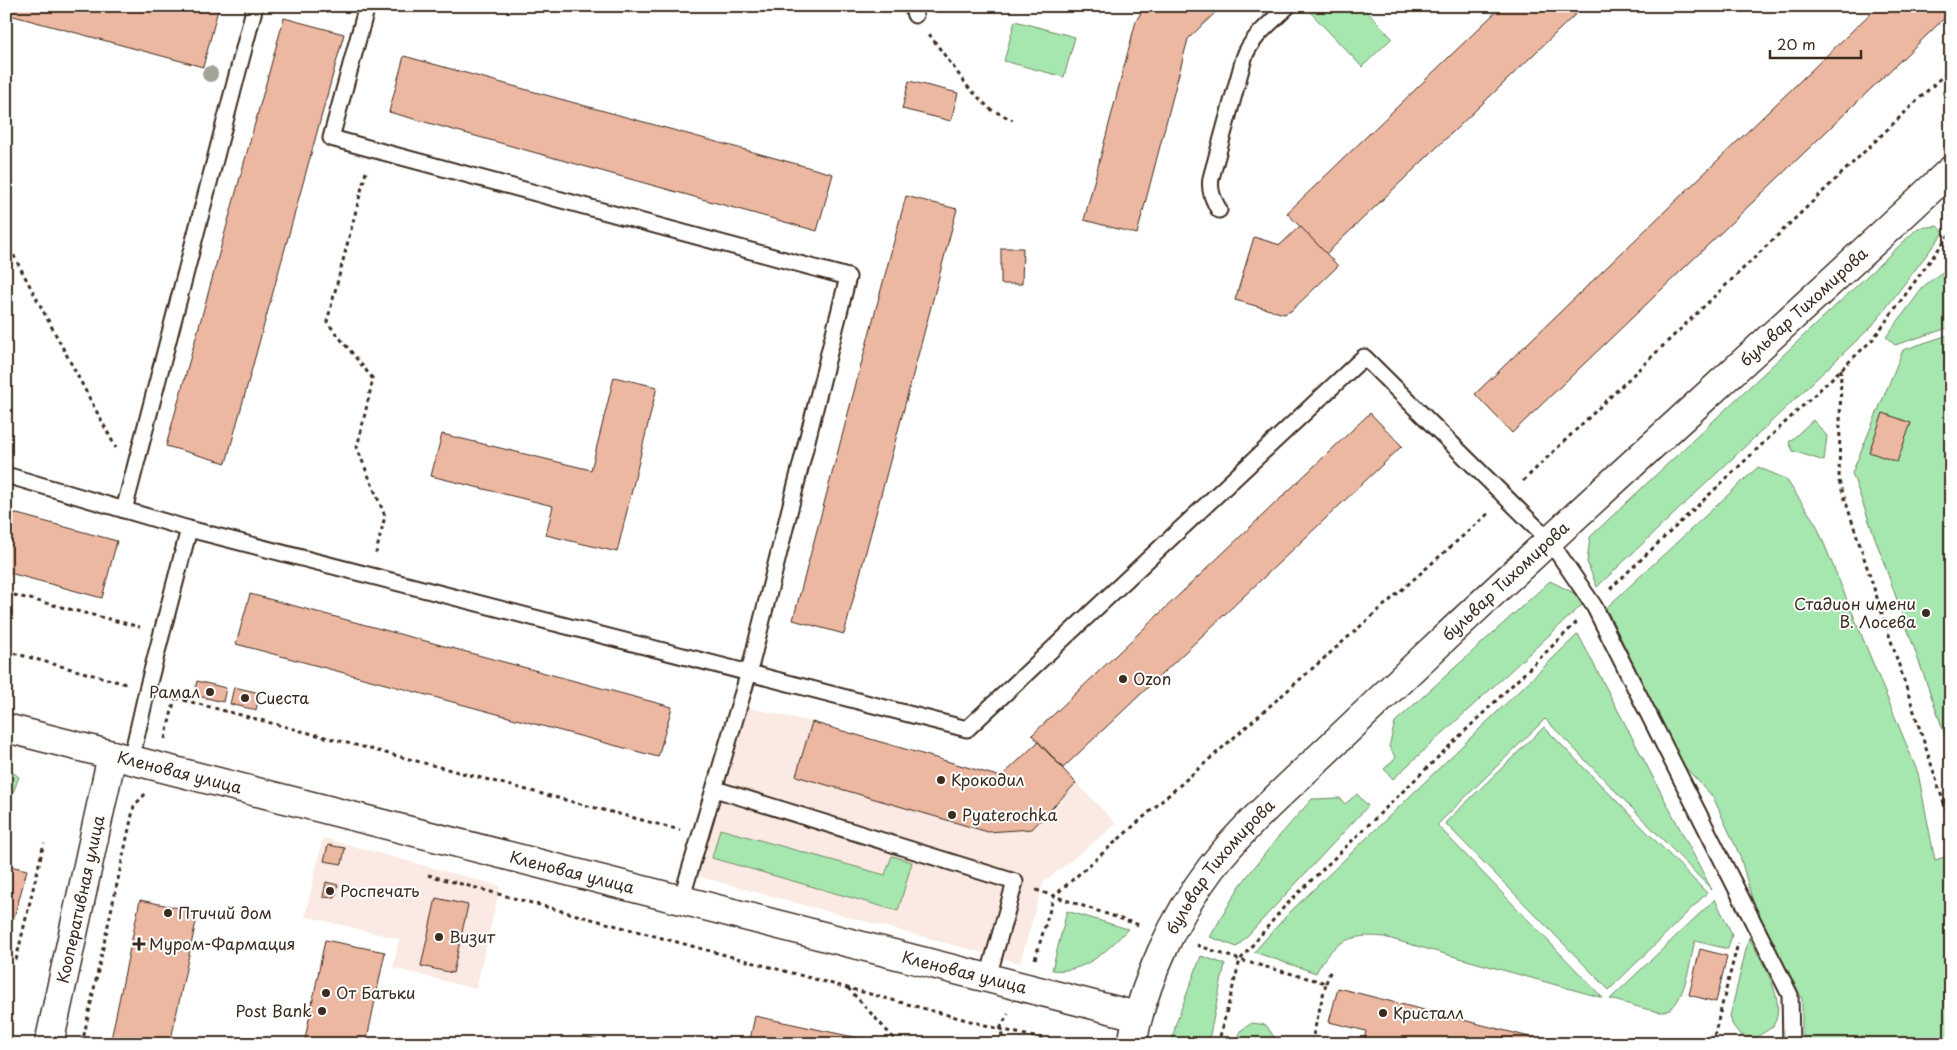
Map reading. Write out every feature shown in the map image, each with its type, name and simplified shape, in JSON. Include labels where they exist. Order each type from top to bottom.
[{"type":"street","name":"бульвар Тихомирова","points":[[1132,1044],[1137,1016],[1169,935],[1190,897],[1212,866],[1258,816],[1548,540],[1690,412],[1951,170]]},
{"type":"street","name":"Кленовая улица","points":[[6,728],[1137,1016]]},
{"type":"street","name":"Кооперативная улица","points":[[48,1044],[122,758]]},
{"type":"lane","points":[[124,510],[256,6]]},
{"type":"lane","points":[[367,6],[331,138],[848,277],[749,672],[682,900]]},
{"type":"lane","points":[[1219,210],[1212,196],[1211,178],[1244,58],[1256,37],[1288,6]]},
{"type":"lane","points":[[6,475],[189,529],[967,729],[1364,357],[1548,540],[1594,606],[1790,995],[1791,1044]]},
{"type":"lane","points":[[122,758],[147,690],[189,529]]},
{"type":"lane","points":[[715,789],[1015,882],[988,977]]},
{"type":"path","points":[[914,11],[968,87],[990,109],[1013,120]]},
{"type":"path","points":[[1005,1044],[1000,1029],[1032,967],[1054,896],[1507,498],[1951,68]]},
{"type":"path","points":[[371,575],[385,516],[357,448],[373,378],[326,322],[372,149]]},
{"type":"path","points":[[1594,606],[1873,339],[1951,232]]},
{"type":"path","points":[[6,241],[132,477]]},
{"type":"path","points":[[1842,368],[1839,481],[1951,825]]},
{"type":"path","points":[[6,593],[162,633]]},
{"type":"path","points":[[1218,1044],[1240,960],[1284,907],[1578,621],[1583,629]]},
{"type":"path","points":[[6,651],[175,698],[701,835]]},
{"type":"path","points":[[82,1044],[134,806],[152,787],[175,698]]},
{"type":"path","points":[[16,960],[44,843]]},
{"type":"path","points":[[428,875],[1000,1029],[1064,1044]]},
{"type":"path","points":[[1015,882],[1240,960],[1326,984]]},
{"type":"path","points":[[1712,1044],[1738,940]]},
{"type":"path","points":[[1311,1044],[1331,969]]},
{"type":"path","points":[[848,988],[899,1044]]},
{"type":"shaded area","points":[[746,707],[812,722],[1001,777],[1038,742],[1116,824],[1043,883],[1020,963],[697,876]]},
{"type":"shaded area","points":[[323,838],[500,886],[476,989],[393,968],[399,939],[305,916]]},
{"type":"green space","points":[[1316,6],[1362,6],[1392,38],[1362,67],[1310,12]]},
{"type":"green space","points":[[1015,21],[1075,37],[1064,77],[1004,61]]},
{"type":"green space","points":[[1951,84],[1951,113],[1942,92]]},
{"type":"green space","points":[[1937,226],[1944,232],[1872,326],[1597,587],[1587,562],[1590,537],[1918,228]]},
{"type":"green space","points":[[1945,270],[1951,280],[1951,327],[1895,345],[1886,337],[1925,285]]},
{"type":"green space","name":"Стадион имени В. Лосева","points":[[1951,334],[1951,752],[1852,473],[1903,350]]},
{"type":"green space","points":[[1813,420],[1827,436],[1824,461],[1793,451],[1789,442]]},
{"type":"green space","points":[[1758,467],[1786,479],[1816,524],[1918,773],[1935,860],[1951,855],[1951,1044],[1802,1044],[1802,999],[1753,902],[1740,856],[1713,797],[1683,765],[1606,608]]},
{"type":"green space","points":[[1550,581],[1580,596],[1582,605],[1393,779],[1384,769],[1396,758],[1389,747],[1395,722]]},
{"type":"green space","points":[[1578,634],[1712,890],[1545,719],[1437,825],[1603,998],[1384,937],[1352,938],[1343,942],[1322,962],[1316,973],[1254,952],[1288,914]]},
{"type":"green space","points":[[1544,727],[1707,893],[1609,990],[1445,823]]},
{"type":"green space","points":[[6,767],[19,777],[11,798],[6,799]]},
{"type":"green space","points":[[1357,794],[1368,806],[1237,947],[1210,937],[1239,887],[1274,842],[1312,799],[1340,798],[1345,804]]},
{"type":"green space","points":[[720,829],[885,875],[892,856],[912,862],[898,911],[712,858]]},
{"type":"green space","points":[[1715,899],[1732,934],[1728,949],[1695,941],[1681,993],[1677,1002],[1670,1009],[1659,1012],[1610,999]]},
{"type":"green space","points":[[1067,911],[1128,929],[1103,953],[1085,965],[1064,970],[1052,970]]},
{"type":"green space","points":[[1749,937],[1766,968],[1778,1005],[1777,1016],[1773,1026],[1757,1037],[1741,1036],[1732,1024],[1730,1016]]},
{"type":"green space","points":[[1201,956],[1225,964],[1208,1044],[1171,1044],[1176,1023]]},
{"type":"green space","points":[[1252,1023],[1266,1025],[1274,1037],[1272,1044],[1238,1044],[1240,1031]]},
{"type":"building","points":[[6,6],[219,6],[203,67],[6,14]]},
{"type":"building","points":[[1145,6],[1222,6],[1188,39],[1137,234],[1084,220],[1136,21]]},
{"type":"building","points":[[1502,6],[1584,6],[1326,254],[1287,213]]},
{"type":"building","points":[[1878,6],[1951,6],[1951,12],[1512,433],[1475,394]]},
{"type":"building","points":[[284,18],[344,34],[226,463],[166,446]]},
{"type":"building","points":[[404,56],[833,174],[817,231],[389,112]]},
{"type":"building","points":[[909,81],[958,93],[951,121],[902,109]]},
{"type":"building","points":[[906,196],[957,209],[844,634],[793,620]]},
{"type":"building","points":[[1300,226],[1338,266],[1291,311],[1284,314],[1235,300],[1254,237],[1280,245]]},
{"type":"building","points":[[1001,248],[1023,248],[1022,284],[1001,284]]},
{"type":"building","points":[[614,377],[657,387],[617,552],[546,535],[553,506],[431,476],[442,434],[591,470]]},
{"type":"building","points":[[1370,413],[1402,446],[1063,768],[1032,735]]},
{"type":"building","points":[[1883,413],[1911,423],[1897,462],[1869,452]]},
{"type":"building","points":[[6,511],[117,541],[102,598],[6,572]]},
{"type":"building","points":[[250,594],[672,707],[658,757],[236,644]]},
{"type":"building","name":"Рамал","points":[[197,681],[226,688],[223,702],[194,695]]},
{"type":"building","name":"Сиеста","points":[[234,687],[260,693],[256,710],[230,704]]},
{"type":"building","name":"Крокодил","points":[[812,722],[1001,777],[1038,742],[1076,783],[1032,829],[988,832],[796,776]]},
{"type":"building","points":[[328,845],[345,848],[342,864],[324,861]]},
{"type":"building","points":[[6,865],[27,870],[14,918],[6,916]]},
{"type":"building","name":"Роспечать","points":[[326,882],[338,885],[335,898],[323,897]]},
{"type":"building","points":[[436,898],[468,905],[453,973],[421,966]]},
{"type":"building","points":[[140,900],[198,912],[170,1044],[110,1044]]},
{"type":"building","points":[[325,940],[385,952],[366,1044],[304,1044]]},
{"type":"building","points":[[1700,949],[1727,956],[1716,1002],[1689,995]]},
{"type":"building","name":"Кристалл","points":[[1338,988],[1557,1044],[1363,1044],[1366,1031],[1329,1022]]},
{"type":"building","points":[[755,1016],[863,1039],[862,1044],[749,1044]]},
{"type":"building","points":[[589,1038],[614,1044],[588,1044]]},
{"type":"place","name":"Стадион имени В. Лосева","points":[[1926,613]]},
{"type":"place","name":"Ozon","points":[[1123,679]]},
{"type":"place","name":"Рамал","points":[[210,692]]},
{"type":"place","name":"Сиеста","points":[[245,698]]},
{"type":"place","name":"Крокодил","points":[[941,780]]},
{"type":"place","name":"Pyaterochka","points":[[952,815]]},
{"type":"place","name":"Роспечать","points":[[330,891]]},
{"type":"place","name":"Птичий дом","points":[[168,913]]},
{"type":"place","name":"Визит","points":[[439,937]]},
{"type":"place","name":"Муром-Фармация","points":[[139,944]]},
{"type":"place","name":"От Батьки","points":[[326,993]]},
{"type":"place","name":"Post Bank","points":[[322,1011]]},
{"type":"place","name":"Кристалл","points":[[1383,1013]]}]
